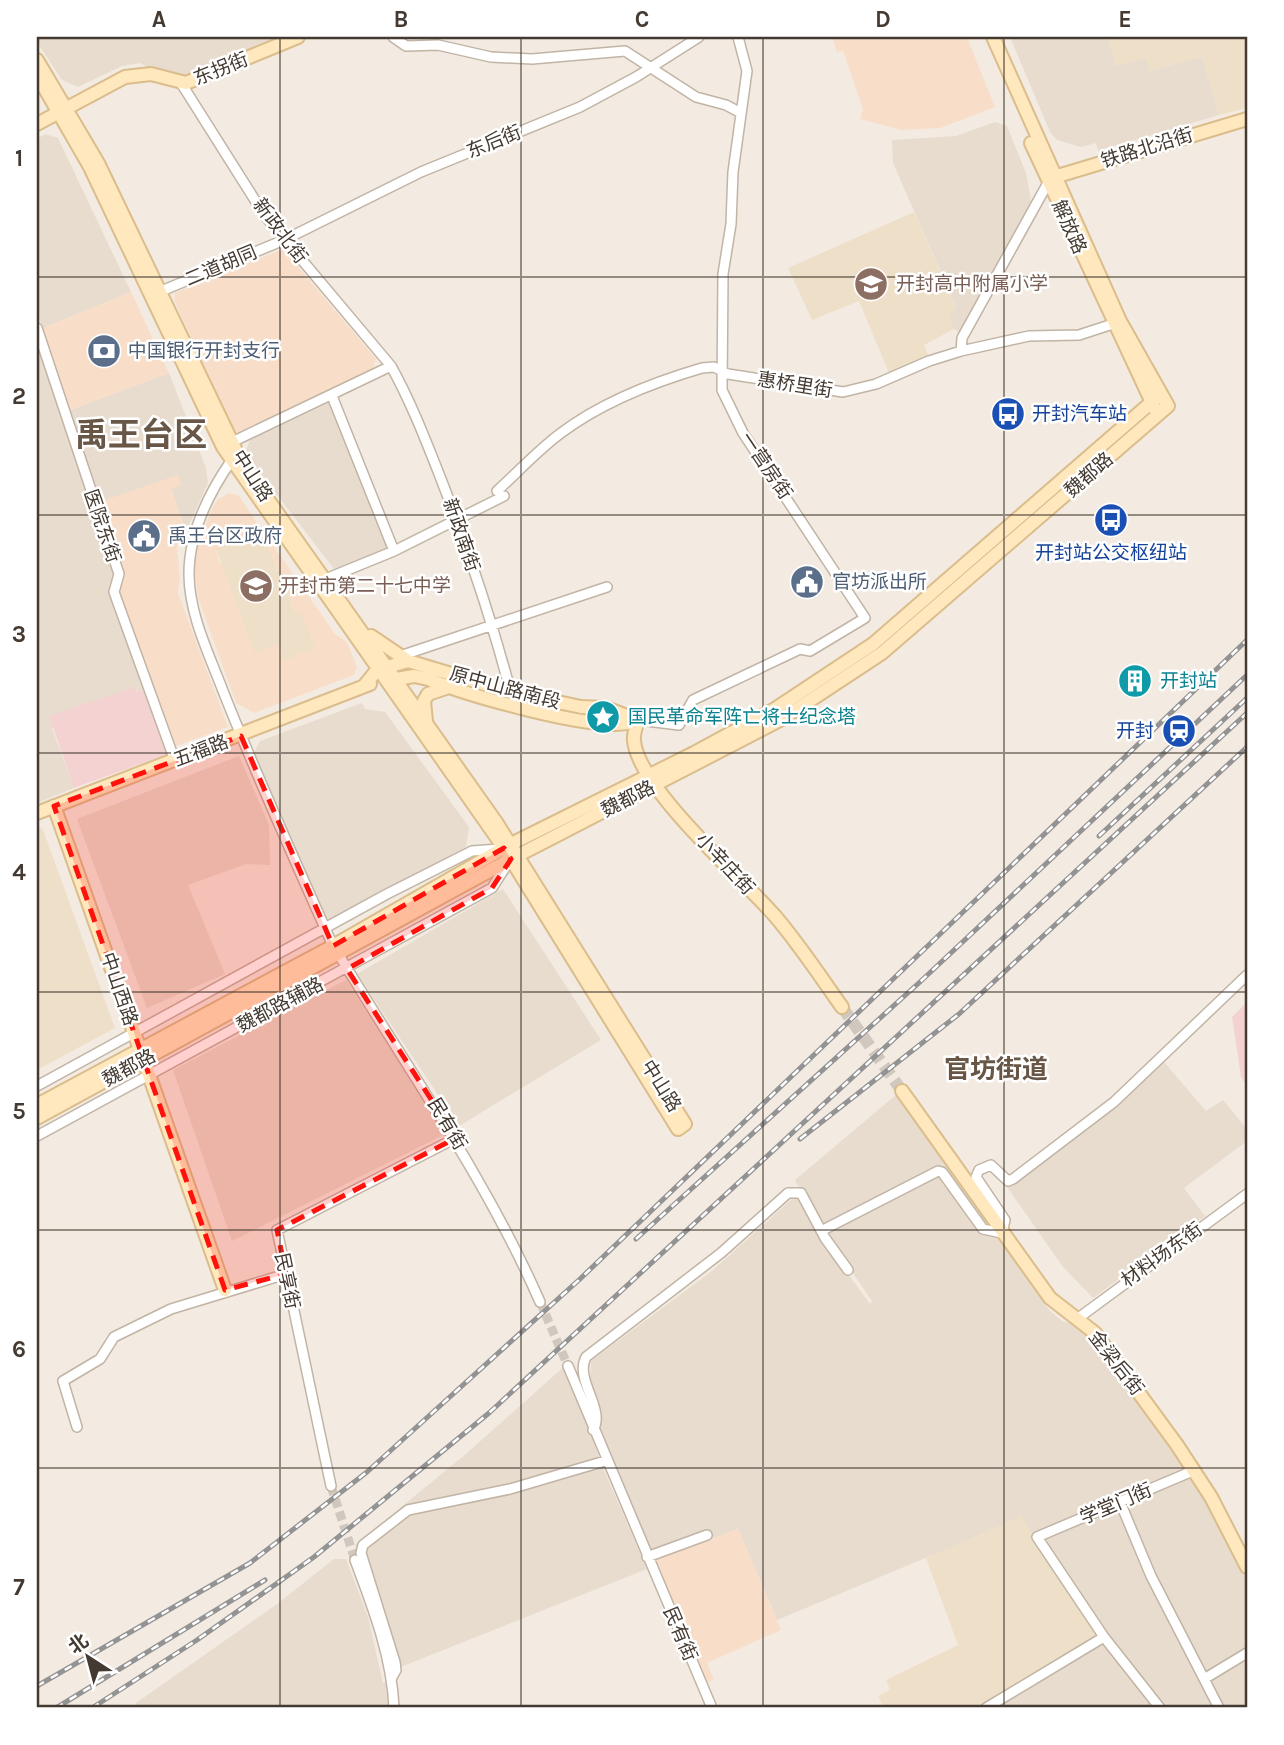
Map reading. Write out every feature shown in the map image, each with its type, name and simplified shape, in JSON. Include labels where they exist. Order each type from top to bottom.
[{"type":"main road","name":"东拐街","points":[[37,124],[125,77],[151,74],[181,83],[298,37]]},
{"type":"main road","name":"解放路","points":[[985,37],[1117,323],[1159,405]]},
{"type":"main road","name":"解放路","points":[[993,37],[1052,178]]},
{"type":"main road","name":"中山路","points":[[37,60],[63,110],[231,461],[511,852],[678,1129],[685,1124],[511,852],[427,725],[386,674],[230,443],[98,163],[63,110],[37,75]]},
{"type":"main road","name":"铁路北沿街","points":[[1052,178],[1247,119]]},
{"type":"main road","name":"魏都路","points":[[37,1105],[142,1054],[511,852],[782,719],[881,653],[1159,405]]},
{"type":"main road","points":[[347,614],[403,659]]},
{"type":"main road","name":"原中山路南段","points":[[364,686],[386,674],[403,659],[512,699],[599,724],[628,723],[633,719]]},
{"type":"main road","name":"原中山路南段","points":[[386,674],[414,676],[448,687],[512,699]]},
{"type":"main road","name":"五福路","points":[[37,813],[364,686]]},
{"type":"main road","points":[[427,725],[424,701],[432,690],[448,687]]},
{"type":"main road","name":"小辛庄街","points":[[633,719],[633,738],[653,780],[726,869],[773,914],[842,1007]]},
{"type":"main road","name":"中山西路","points":[[54,806],[225,1290]]},
{"type":"main road","name":"魏都路","points":[[37,1118],[142,1054]]},
{"type":"main road","points":[[902,1091],[1002,1233]]},
{"type":"main road","name":"金梁后街","points":[[1002,1233],[1050,1298],[1063,1311],[1095,1333],[1195,1470],[1247,1567]]},
{"type":"street","points":[[393,37],[406,46],[438,45],[491,57],[532,59],[625,51],[696,97],[726,105],[741,113]]},
{"type":"street","name":"东后街","points":[[284,240],[409,178],[580,107],[651,68],[699,37]]},
{"type":"street","name":"一营房街","points":[[633,719],[679,725],[693,700],[800,649],[810,651],[865,618],[738,425],[722,390],[723,274],[747,71],[738,37]]},
{"type":"street","name":"新政北街","points":[[181,83],[284,240],[392,368]]},
{"type":"street","points":[[961,351],[962,338],[1052,178]]},
{"type":"street","name":"二道胡同","points":[[159,292],[284,240]]},
{"type":"street","name":"惠桥里街","points":[[323,580],[394,551],[456,521],[500,494],[560,434],[583,418],[686,373],[711,366],[721,371],[821,391],[843,392],[876,384],[929,361],[961,351],[982,349],[1029,336],[1079,335],[1117,323]]},
{"type":"street","name":"医院东街","points":[[37,328],[67,412],[102,531],[119,574],[114,592],[175,761]]},
{"type":"street","points":[[230,443],[392,368]]},
{"type":"street","name":"新政南街","points":[[392,368],[419,425],[456,521],[492,625],[512,699]]},
{"type":"street","points":[[332,397],[394,551]]},
{"type":"street","name":"民有街","points":[[231,461],[218,480],[192,546],[189,574],[200,628],[241,736],[325,929],[456,1138],[504,1225],[540,1302]]},
{"type":"street","points":[[403,659],[492,625],[607,587]]},
{"type":"street","points":[[37,1086],[472,851],[511,852]]},
{"type":"street","name":"魏都路辅路","points":[[37,1136],[348,969],[492,888],[511,852]]},
{"type":"street","points":[[821,1231],[938,1171],[942,1172],[983,1228],[1002,1233],[1005,1220],[976,1177],[979,1170],[991,1165],[1008,1181],[1013,1179],[1114,1102],[1247,975]]},
{"type":"street","name":"民享街","points":[[331,1486],[277,1230],[456,1138]]},
{"type":"street","points":[[593,1430],[597,1422],[583,1369],[586,1357],[721,1253],[788,1193],[801,1193],[821,1231],[848,1270]]},
{"type":"street","name":"材料场东街","points":[[1077,1319],[1247,1194]]},
{"type":"street","points":[[77,1427],[63,1384],[66,1377],[96,1363],[114,1337],[170,1309],[225,1290],[286,1274]]},
{"type":"street","name":"民有街","points":[[568,1366],[605,1461],[712,1708]]},
{"type":"street","points":[[391,1679],[396,1670],[395,1662],[361,1553],[363,1545],[408,1510],[510,1489],[605,1461]]},
{"type":"street","name":"学堂门街","points":[[1104,1637],[1037,1537],[1195,1470]]},
{"type":"street","points":[[1119,1502],[1152,1576],[1219,1708]]},
{"type":"street","points":[[647,1557],[706,1535]]},
{"type":"street","points":[[355,1560],[377,1619],[391,1679],[394,1708]]},
{"type":"street","points":[[986,1708],[1104,1637],[1160,1708]]},
{"type":"street","points":[[1204,1679],[1247,1653]]},
{"type":"highlighted area","points":[[241,736],[333,946],[504,848],[511,859],[492,888],[347,969],[456,1138],[277,1230],[286,1274],[225,1290],[54,806]]},
{"type":"shaded area","points":[[37,37],[291,37],[188,80],[165,76],[140,63],[122,66],[78,87],[62,80],[37,42]]},
{"type":"shaded area","points":[[832,37],[967,37],[995,107],[940,128],[902,130],[860,119],[863,109],[843,51],[837,52]]},
{"type":"shaded area","points":[[1010,37],[1108,37],[1116,66],[1146,57],[1150,71],[1202,56],[1219,115],[1098,151],[1096,143],[1081,147],[1057,140],[1050,132]]},
{"type":"shaded area","points":[[1108,37],[1247,37],[1247,108],[1219,115],[1202,56],[1150,71],[1146,58],[1116,66]]},
{"type":"shaded area","points":[[995,122],[1007,126],[1026,173],[1032,205],[961,333],[954,329],[948,317],[956,307],[893,163],[892,140],[956,136]]},
{"type":"shaded area","points":[[45,134],[58,138],[131,292],[43,328],[37,314],[37,139]]},
{"type":"shaded area","name":"开封高中附属小学","points":[[914,212],[956,308],[948,317],[954,329],[924,345],[929,357],[889,373],[859,301],[812,320],[788,268]]},
{"type":"shaded area","points":[[283,249],[376,359],[372,370],[236,436],[174,300],[175,293]]},
{"type":"shaded area","name":"中国银行开封支行","points":[[131,292],[169,373],[70,410],[43,328]]},
{"type":"shaded area","points":[[37,337],[117,578],[109,587],[144,690],[137,692],[136,687],[52,728],[74,788],[37,803]]},
{"type":"shaded area","points":[[169,373],[206,468],[208,483],[188,527],[184,525],[171,489],[96,503],[70,410]]},
{"type":"shaded area","points":[[331,402],[389,548],[334,569],[245,453],[250,440]]},
{"type":"shaded area","points":[[178,475],[181,485],[171,489],[184,525],[177,546],[180,578],[178,593],[228,727],[173,747],[117,597],[123,582],[96,503]]},
{"type":"shaded area","points":[[229,493],[238,495],[335,634],[347,642],[357,667],[354,675],[254,713],[236,703],[198,598],[195,572],[196,547],[217,500]],"holes":[[[266,542],[295,613],[300,611],[286,660],[279,643],[219,561],[216,550]]]},
{"type":"shaded area","name":"开封市第二十七中学","points":[[259,532],[266,542],[295,613],[300,611],[315,648],[285,660],[279,644],[255,653],[216,549]]},
{"type":"shaded area","points":[[135,687],[137,692],[144,690],[168,754],[74,788],[49,716]]},
{"type":"shaded area","points":[[362,703],[365,709],[385,712],[469,827],[466,847],[329,921],[324,917],[254,752],[260,741]]},
{"type":"shaded area","points":[[239,756],[269,825],[270,865],[246,864],[188,885],[225,974],[147,1008],[77,819]]},
{"type":"shaded area","points":[[42,827],[115,1028],[37,1070],[37,829]]},
{"type":"shaded area","points":[[503,889],[601,1040],[459,1126],[357,974]]},
{"type":"shaded area","points":[[346,980],[445,1134],[232,1241],[173,1070]]},
{"type":"shaded area","points":[[1247,1002],[1247,1085],[1241,1077],[1232,1017]]},
{"type":"shaded area","points":[[1164,1062],[1206,1111],[1223,1100],[1247,1129],[1247,1141],[1184,1188],[1205,1216],[1093,1298],[1063,1267],[1007,1187],[1113,1109]]},
{"type":"shaded area","points":[[897,1094],[1050,1311],[1062,1321],[1085,1328],[1196,1478],[1247,1574],[1247,1708],[979,1708],[1004,1694],[935,1554],[777,1620],[738,1529],[706,1541],[702,1532],[647,1552],[597,1427],[601,1421],[590,1380],[591,1361],[712,1271],[794,1197],[799,1197],[832,1252],[870,1304],[872,1301],[820,1225],[795,1180]]},
{"type":"shaded area","points":[[567,1364],[602,1466],[647,1569],[393,1670],[382,1621],[355,1545],[467,1453]]},
{"type":"shaded area","points":[[1021,1516],[1100,1636],[979,1708],[884,1708],[878,1696],[890,1690],[886,1680],[958,1645],[926,1558]]},
{"type":"shaded area","points":[[738,1529],[781,1630],[707,1663],[714,1680],[704,1684],[651,1562]]},
{"type":"shaded area","points":[[334,1559],[346,1559],[368,1617],[383,1683],[386,1682],[388,1708],[138,1708],[136,1703],[277,1604]]},
{"type":"tunnel","points":[[842,1007],[902,1091]]},
{"type":"tunnel","points":[[540,1302],[568,1366]]},
{"type":"tunnel","points":[[331,1486],[355,1560]]},
{"type":"railway","points":[[37,1686],[250,1563],[367,1472],[580,1279],[1247,640]]},
{"type":"railway","points":[[636,1239],[921,981],[1247,675]]},
{"type":"railway","points":[[1099,836],[1247,698]]},
{"type":"railway","points":[[92,1708],[197,1640],[314,1557],[489,1413],[1247,713]]},
{"type":"railway","points":[[800,1139],[959,1014],[1247,747]]},
{"type":"railway","points":[[56,1708],[265,1580]]},
{"type":"place","name":"开封高中附属小学","points":[[871,284]]},
{"type":"place","name":"中国银行开封支行","points":[[104,351]]},
{"type":"place","name":"开封汽车站","points":[[1008,414]]},
{"type":"place","name":"开封站公交枢纽站","points":[[1111,520]]},
{"type":"place","name":"禹王台区政府","points":[[144,536]]},
{"type":"place","name":"官坊派出所","points":[[807,582]]},
{"type":"place","name":"开封市第二十七中学","points":[[256,586]]},
{"type":"place","name":"开封站","points":[[1135,681]]},
{"type":"place","name":"国民革命军阵亡将士纪念塔","points":[[603,717]]},
{"type":"place","name":"开封","points":[[1179,731]]},
{"type":"district","name":"禹王台区","points":[[141,435]]},
{"type":"district","name":"官坊街道","points":[[996,1069]]}]
